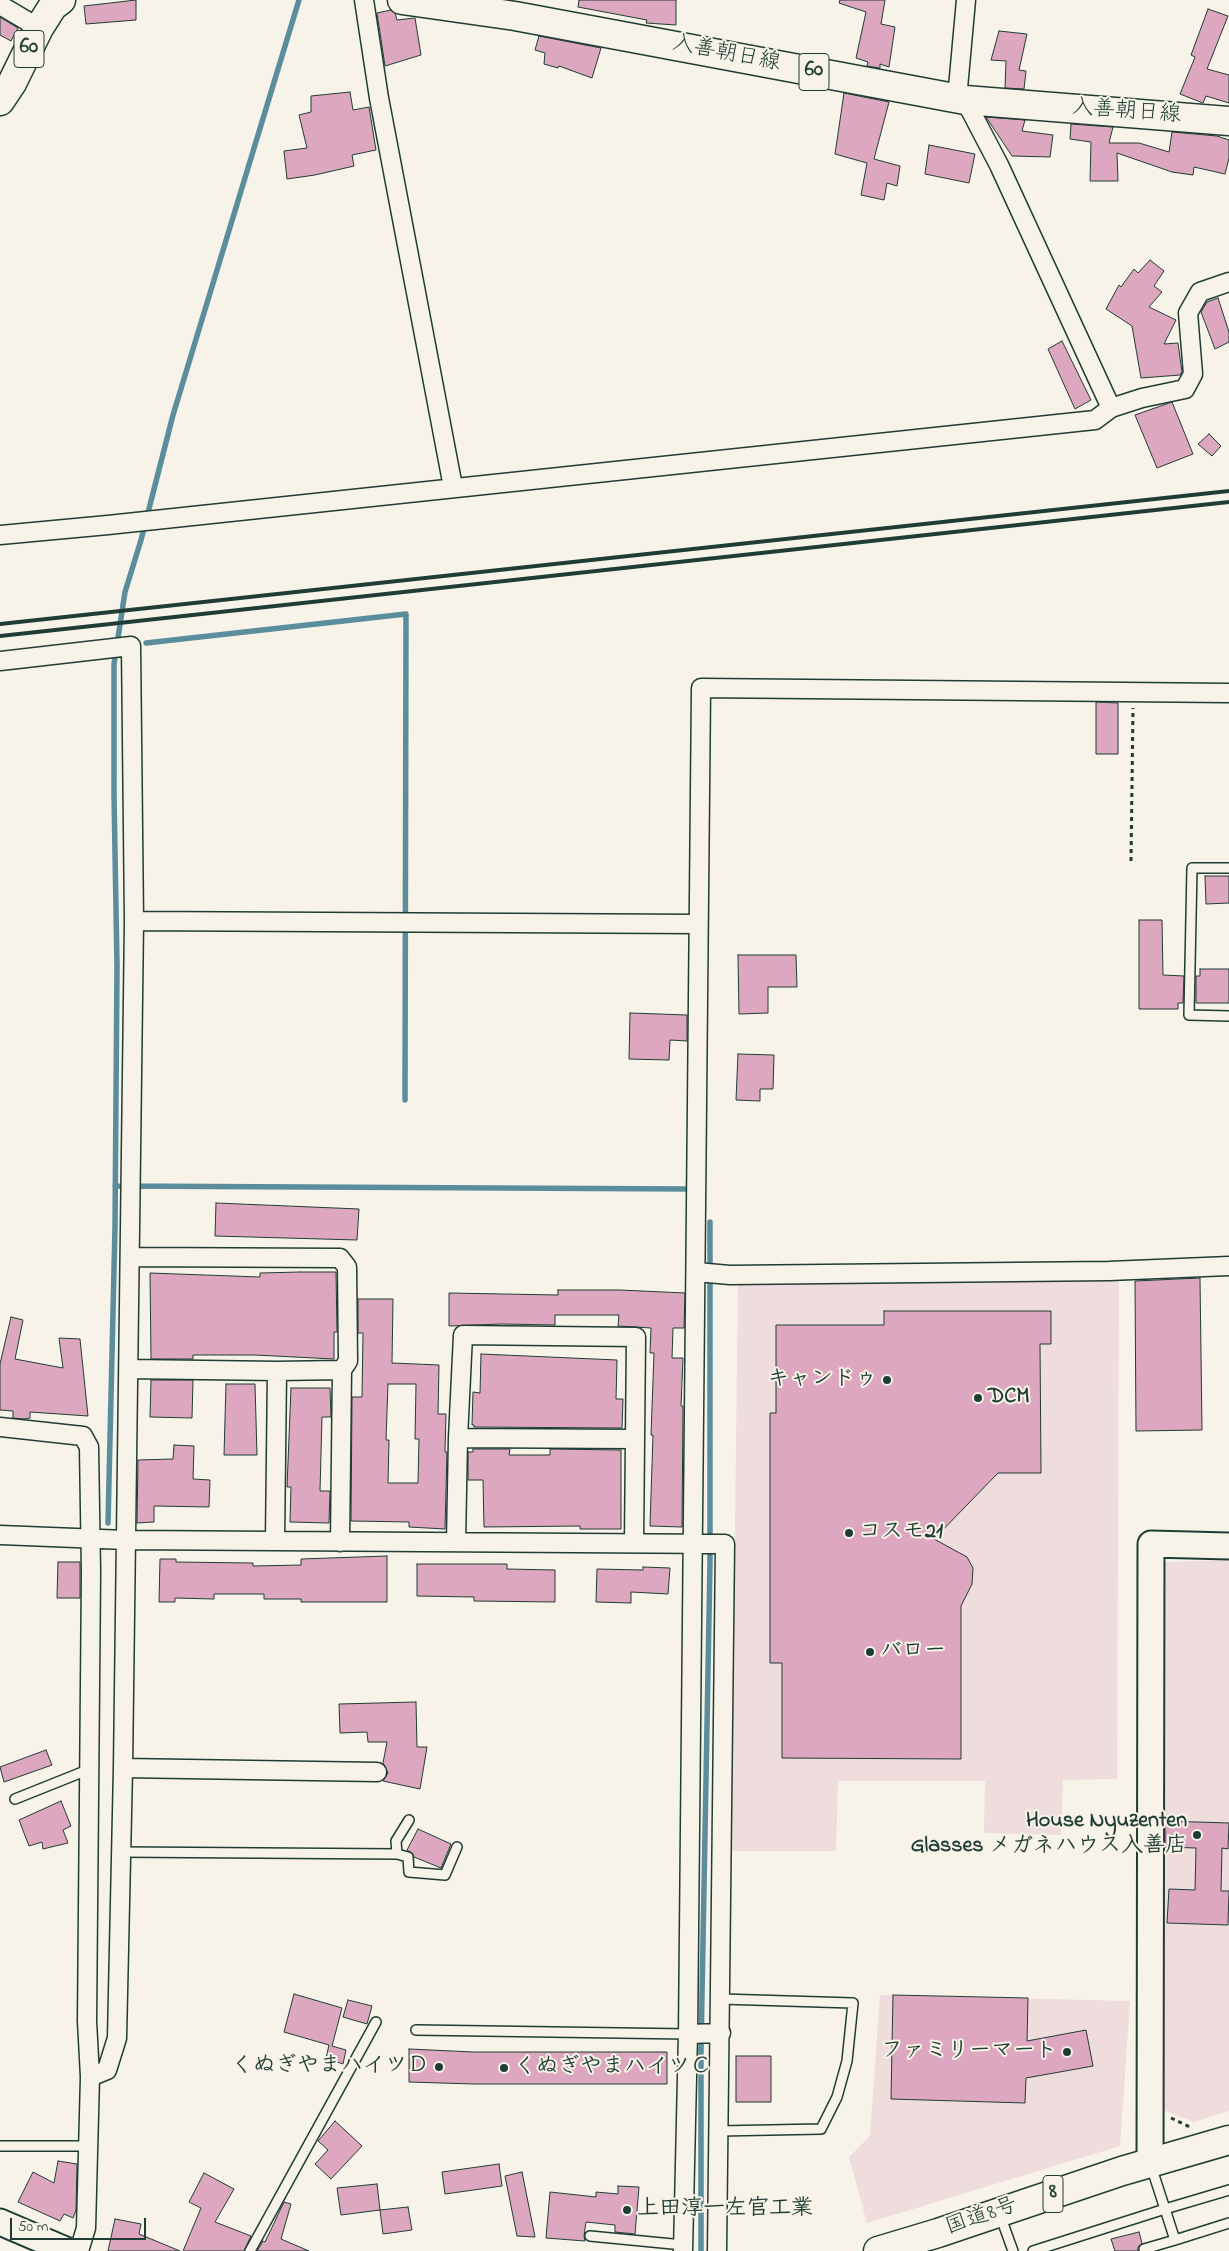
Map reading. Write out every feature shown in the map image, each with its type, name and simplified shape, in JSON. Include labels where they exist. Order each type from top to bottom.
[{"type":"main road","name":"60","points":[[0,101],[12,83],[39,28],[53,6],[61,0]]},
{"type":"main road","name":"入善朝日線","points":[[402,0],[524,18],[961,100],[1229,121]]},
{"type":"main road","name":"国道8号","points":[[878,2251],[1150,2163],[1229,2140]]},
{"type":"street","points":[[0,6],[39,28],[50,0]]},
{"type":"street","points":[[364,0],[379,98],[453,487]]},
{"type":"street","points":[[966,0],[961,100],[999,166],[1111,408]]},
{"type":"street","points":[[0,535],[108,526],[453,487],[1095,420],[1111,408],[1142,398],[1185,389],[1193,374],[1188,313],[1200,292],[1229,282]]},
{"type":"street","points":[[0,661],[131,646],[134,921],[123,1768],[117,2038],[107,2070],[90,2077]]},
{"type":"street","points":[[683,2248],[688,2034],[701,688],[1229,693]]},
{"type":"street","points":[[134,921],[698,924]]},
{"type":"street","points":[[130,1257],[340,1258],[347,1267],[348,1361],[342,1370],[340,1542]]},
{"type":"street","points":[[696,1272],[730,1274],[1109,1271],[1229,1266]]},
{"type":"street","points":[[456,1542],[458,1438],[463,1335],[636,1337],[634,1543]]},
{"type":"street","points":[[128,1369],[342,1370]]},
{"type":"street","points":[[275,1542],[278,1371]]},
{"type":"street","points":[[0,1427],[83,1436],[89,1447],[90,1769],[86,2022],[90,2077],[86,2228],[79,2251]]},
{"type":"street","points":[[458,1438],[635,1438]]},
{"type":"street","points":[[0,1535],[126,1540],[275,1542],[725,1544],[721,2033],[717,2251]]},
{"type":"street","points":[[1150,2163],[1151,1544],[1229,1546]]},
{"type":"street","points":[[123,1768],[377,1772]]},
{"type":"street","points":[[688,2034],[721,2033]]},
{"type":"street","points":[[0,2222],[68,2251]]},
{"type":"lane","points":[[1229,868],[1192,868],[1189,1015],[1229,1016]]},
{"type":"lane","points":[[16,1799],[90,1769]]},
{"type":"lane","points":[[397,1854],[396,1841],[409,1820]]},
{"type":"lane","points":[[121,1852],[397,1854],[408,1856],[409,1872],[445,1875],[458,1847]]},
{"type":"lane","points":[[719,2131],[821,2129],[837,2097],[847,2061],[853,2003],[721,1999]]},
{"type":"lane","points":[[250,2251],[376,2022]]},
{"type":"lane","points":[[416,2030],[688,2034]]},
{"type":"lane","points":[[0,2146],[88,2146]]},
{"type":"lane","points":[[1150,2163],[1174,2240]]},
{"type":"lane","points":[[1033,2251],[1229,2190]]},
{"type":"lane","points":[[999,2212],[1013,2251]]},
{"type":"lane","points":[[1144,2249],[1229,2223]]},
{"type":"lane","points":[[590,2236],[683,2248]]},
{"type":"path","points":[[1130,861],[1134,693]]},
{"type":"shaded area","points":[[1119,1280],[1117,1779],[1063,1780],[1061,1835],[984,1833],[985,1781],[838,1781],[836,1851],[731,1851],[738,1282]]},
{"type":"shaded area","points":[[1229,1560],[1229,2111],[1194,2122],[1163,2110],[1164,1562]]},
{"type":"shaded area","points":[[880,1995],[1130,2001],[1120,2146],[867,2223],[849,2157],[870,2136]]},
{"type":"building","points":[[136,0],[136,20],[86,24],[84,6]]},
{"type":"building","points":[[579,0],[676,0],[676,25],[646,23],[647,20],[578,7]]},
{"type":"building","points":[[840,0],[885,0],[881,24],[895,27],[889,67],[880,64],[880,68],[867,66],[868,62],[856,58],[866,12],[839,3]]},
{"type":"building","points":[[1208,9],[1228,16],[1207,69],[1229,75],[1229,103],[1206,96],[1203,103],[1180,94],[1195,57],[1191,55]]},
{"type":"building","points":[[391,10],[395,13],[397,20],[415,18],[421,55],[385,66],[377,13]]},
{"type":"building","points":[[0,17],[18,28],[11,41],[0,35]]},
{"type":"building","points":[[999,31],[1027,34],[1019,70],[1026,71],[1024,89],[1005,88],[1006,61],[991,60]]},
{"type":"building","points":[[539,36],[601,48],[592,78],[559,66],[558,68],[544,64],[545,53],[535,50]]},
{"type":"building","points":[[350,92],[353,110],[369,107],[376,150],[352,155],[354,166],[287,179],[284,151],[307,148],[299,115],[311,112],[311,96]]},
{"type":"building","points":[[844,93],[889,102],[874,159],[900,166],[897,186],[887,183],[884,200],[861,195],[867,163],[835,154]]},
{"type":"building","points":[[986,117],[1025,120],[1022,131],[1053,135],[1050,157],[1012,156]]},
{"type":"building","points":[[1071,124],[1113,127],[1109,143],[1139,143],[1169,152],[1172,132],[1217,136],[1229,140],[1229,158],[1225,174],[1194,167],[1193,175],[1172,172],[1117,153],[1118,181],[1090,181],[1091,142],[1070,139]]},
{"type":"building","points":[[929,145],[975,154],[969,183],[925,174]]},
{"type":"building","points":[[1150,260],[1164,271],[1154,286],[1162,292],[1149,307],[1176,320],[1164,344],[1178,343],[1182,372],[1180,375],[1141,378],[1132,326],[1106,309],[1119,285],[1121,287],[1134,269],[1138,273]]},
{"type":"building","points":[[1218,298],[1229,332],[1229,342],[1215,349],[1201,312],[1207,302]]},
{"type":"building","points":[[1062,341],[1091,400],[1075,409],[1048,349]]},
{"type":"building","points":[[1172,402],[1193,454],[1157,468],[1135,415]]},
{"type":"building","points":[[1209,434],[1221,446],[1212,456],[1198,444]]},
{"type":"building","points":[[1096,702],[1118,703],[1118,754],[1096,754]]},
{"type":"building","points":[[1205,876],[1229,876],[1229,903],[1206,904]]},
{"type":"building","points":[[1139,920],[1162,920],[1163,975],[1184,976],[1183,1003],[1178,1003],[1178,1009],[1139,1009]]},
{"type":"building","points":[[738,955],[796,955],[797,987],[768,987],[768,1013],[739,1014]]},
{"type":"building","points":[[1200,969],[1229,969],[1229,1003],[1196,1003],[1196,976],[1200,976]]},
{"type":"building","points":[[630,1013],[687,1015],[687,1041],[670,1040],[669,1060],[629,1059]]},
{"type":"building","points":[[738,1054],[774,1055],[773,1089],[760,1089],[760,1101],[736,1100]]},
{"type":"building","points":[[216,1203],[359,1209],[357,1240],[215,1236]]},
{"type":"building","points":[[336,1272],[337,1332],[334,1332],[334,1359],[255,1355],[193,1355],[193,1359],[151,1359],[150,1273],[260,1277],[260,1273]]},
{"type":"building","points":[[1200,1278],[1202,1430],[1136,1431],[1135,1281]]},
{"type":"building","points":[[558,1290],[685,1293],[684,1328],[673,1328],[672,1358],[683,1358],[681,1406],[683,1406],[682,1527],[650,1526],[654,1353],[650,1353],[651,1328],[618,1326],[619,1315],[555,1315],[555,1325],[501,1324],[449,1326],[449,1293],[558,1295]]},
{"type":"building","points":[[358,1299],[393,1299],[392,1363],[439,1365],[438,1414],[446,1414],[445,1529],[409,1527],[409,1522],[351,1521],[352,1397],[362,1397],[363,1333],[358,1333]],"holes":[[[388,1384],[416,1384],[415,1439],[419,1439],[418,1483],[388,1483],[389,1440],[386,1440]]]},
{"type":"building","name":"コスモ21","points":[[884,1311],[1051,1311],[1051,1344],[1040,1344],[1041,1473],[998,1473],[934,1539],[967,1557],[973,1568],[972,1584],[961,1606],[961,1759],[782,1758],[782,1663],[770,1663],[770,1413],[776,1413],[776,1325],[884,1325]]},
{"type":"building","points":[[11,1317],[23,1320],[15,1359],[63,1368],[59,1338],[80,1339],[88,1416],[30,1412],[30,1418],[24,1419],[13,1418],[13,1411],[0,1410],[0,1364]]},
{"type":"building","points":[[481,1354],[617,1360],[616,1399],[623,1399],[622,1428],[474,1427],[472,1425],[473,1392],[480,1393]]},
{"type":"building","points":[[151,1380],[193,1380],[192,1418],[150,1417]]},
{"type":"building","points":[[226,1384],[255,1384],[257,1455],[224,1455]]},
{"type":"building","points":[[291,1388],[330,1388],[331,1417],[322,1417],[320,1491],[330,1491],[329,1523],[290,1522],[291,1487],[287,1487]]},
{"type":"building","points":[[174,1445],[194,1446],[193,1479],[210,1480],[209,1507],[154,1506],[154,1522],[137,1523],[138,1460],[173,1459]]},
{"type":"building","points":[[473,1449],[510,1449],[509,1455],[550,1455],[550,1449],[621,1450],[621,1529],[580,1529],[580,1526],[484,1527],[483,1480],[468,1480],[468,1452],[473,1452]]},
{"type":"building","points":[[387,1556],[387,1602],[301,1602],[301,1599],[264,1599],[264,1594],[214,1594],[214,1599],[175,1598],[175,1602],[159,1602],[160,1559],[176,1559],[176,1562],[253,1563],[253,1566],[301,1565],[301,1559]]},
{"type":"building","points":[[58,1562],[80,1562],[80,1598],[57,1598]]},
{"type":"building","points":[[417,1564],[507,1564],[507,1569],[555,1570],[555,1602],[474,1601],[474,1597],[417,1596]]},
{"type":"building","points":[[643,1567],[670,1568],[668,1594],[631,1592],[631,1603],[596,1602],[597,1569],[643,1570]]},
{"type":"building","points":[[416,1702],[417,1747],[427,1747],[420,1789],[383,1781],[388,1773],[383,1763],[387,1742],[368,1742],[367,1732],[340,1733],[339,1704]]},
{"type":"building","points":[[46,1750],[52,1765],[4,1782],[0,1767]]},
{"type":"building","points":[[61,1801],[71,1826],[63,1830],[68,1843],[43,1849],[42,1842],[29,1846],[19,1820]]},
{"type":"building","points":[[1165,1821],[1229,1823],[1228,1849],[1222,1848],[1221,1891],[1229,1891],[1228,1925],[1167,1923],[1169,1889],[1195,1890],[1196,1848],[1165,1847]]},
{"type":"building","points":[[418,1829],[451,1844],[441,1868],[414,1857],[407,1850]]},
{"type":"building","points":[[294,1994],[342,2008],[332,2046],[346,2050],[343,2064],[326,2058],[329,2045],[284,2032]]},
{"type":"building","points":[[893,1995],[1028,1998],[1027,2041],[1086,2030],[1093,2066],[1026,2078],[1025,2103],[891,2099]]},
{"type":"building","points":[[348,2000],[372,2006],[367,2024],[343,2017]]},
{"type":"building","points":[[409,2049],[473,2052],[667,2052],[667,2084],[473,2084],[409,2082]]},
{"type":"building","points":[[736,2056],[771,2056],[771,2102],[736,2102]]},
{"type":"building","points":[[335,2121],[362,2146],[331,2179],[315,2164],[328,2150],[318,2141]]},
{"type":"building","points":[[58,2161],[77,2164],[76,2210],[73,2218],[64,2214],[60,2221],[18,2202],[33,2172],[54,2183]]},
{"type":"building","points":[[499,2164],[502,2186],[445,2194],[442,2172]]},
{"type":"building","points":[[522,2172],[535,2237],[517,2236],[505,2176]]},
{"type":"building","points":[[204,2173],[234,2189],[215,2222],[251,2236],[244,2251],[183,2251],[201,2208],[189,2202]]},
{"type":"building","points":[[377,2184],[380,2210],[341,2215],[337,2188]]},
{"type":"building","points":[[618,2186],[639,2187],[635,2234],[615,2232],[615,2225],[586,2222],[585,2241],[546,2238],[550,2192],[596,2197],[596,2192],[618,2194]]},
{"type":"building","points":[[284,2202],[291,2204],[281,2239],[309,2251],[257,2251],[263,2241],[265,2242]]},
{"type":"building","points":[[408,2207],[412,2230],[383,2234],[380,2210]]},
{"type":"building","points":[[115,2219],[141,2224],[139,2234],[180,2251],[108,2251]]},
{"type":"building","points":[[1139,2232],[1142,2243],[1138,2247],[1138,2251],[1115,2251],[1111,2239]]},
{"type":"waterway","points":[[108,1523],[115,1227],[117,966],[114,664],[125,592],[141,540],[173,415],[299,0]]},
{"type":"waterway","points":[[146,643],[406,614],[405,1100]]},
{"type":"waterway","points":[[115,1186],[689,1189]]},
{"type":"waterway","points":[[701,2251],[701,2050],[710,1563],[710,1222]]},
{"type":"railway","points":[[0,624],[1229,491]]},
{"type":"railway","points":[[0,636],[1229,502]]},
{"type":"place","name":"キャンドゥ","points":[[887,1380]]},
{"type":"place","name":"DCM","points":[[978,1398]]},
{"type":"place","name":"コスモ21","points":[[849,1533]]},
{"type":"place","name":"バロー","points":[[870,1652]]},
{"type":"place","name":"House Nyuzenten Glasses メガネハウス入善店","points":[[1197,1835]]},
{"type":"place","name":"ファミリーマート","points":[[1067,2052]]},
{"type":"place","name":"くぬぎやまハイツＤ","points":[[439,2067]]},
{"type":"place","name":"くぬぎやまハイツＣ","points":[[504,2068]]},
{"type":"place","name":"上田淳一左官工業","points":[[627,2210]]}]
